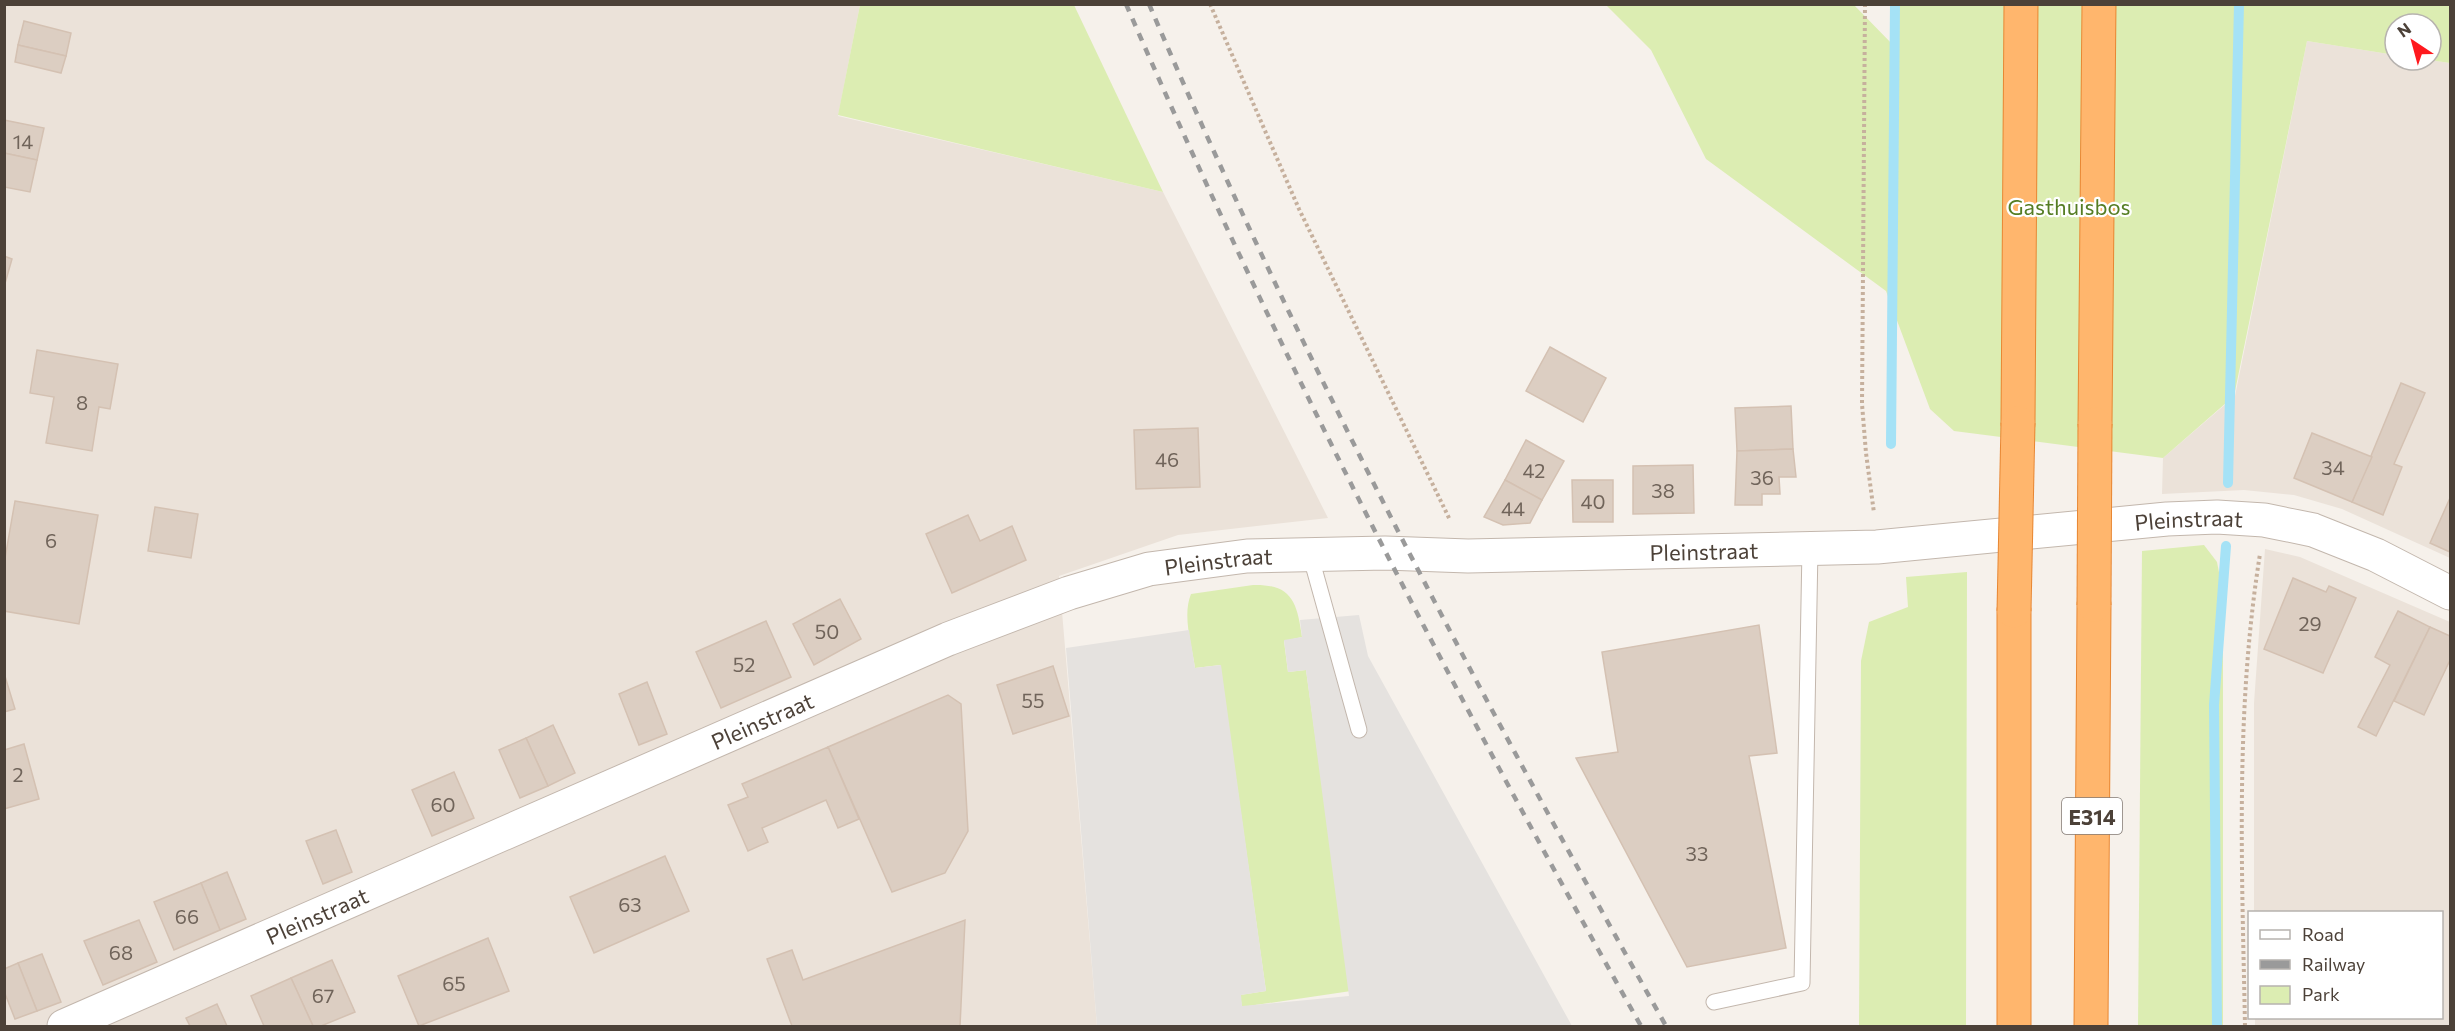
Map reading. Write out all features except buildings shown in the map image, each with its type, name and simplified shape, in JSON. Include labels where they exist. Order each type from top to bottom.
[{"type":"highway","points":[[2014,1026],[2014,611],[2018,423],[2021,4]]},
{"type":"highway","name":"E314","points":[[2091,1026],[2099,4]]},
{"type":"street","name":"Pleinstraat","points":[[64,1026],[948,639],[1069,593],[1149,569],[1247,556],[1310,554],[1385,553],[1468,556],[1903,546],[2167,519],[2217,517],[2264,520],[2313,530],[2366,550],[2451,592]]},
{"type":"lane","points":[[1714,1002],[1802,983],[1810,548]]},
{"type":"lane","points":[[1310,554],[1359,730]]},
{"type":"path","points":[[1210,4],[1299,209],[1468,556]]},
{"type":"path","points":[[1865,4],[1862,404],[1875,520]]},
{"type":"path","points":[[2245,1026],[2243,708],[2250,617],[2261,548]]},
{"type":"path","points":[[2244,964],[2248,965]]},
{"type":"shaded area","points":[[5,5],[860,5],[838,116],[1163,192],[1328,518],[1178,535],[1059,576],[1097,1026],[5,1026]]},
{"type":"shaded area","points":[[2307,41],[2383,53],[2383,72],[2443,72],[2443,62],[2450,63],[2450,558],[2342,509],[2294,495],[2244,490],[2162,494],[2163,458],[2235,396]]},
{"type":"shaded area","points":[[2265,549],[2300,557],[2450,622],[2450,1026],[2255,1026],[2255,1019],[2443,1019],[2443,911],[2254,911],[2254,703]]},
{"type":"shaded area","points":[[1359,615],[1368,656],[1572,1026],[1097,1026],[1066,648],[1189,630],[1195,668],[1221,665],[1266,991],[1241,995],[1242,1006],[1349,996],[1306,670],[1288,672],[1284,640],[1302,637],[1300,620]]},
{"type":"green space","points":[[860,5],[1074,5],[1163,192],[838,115]]},
{"type":"green space","name":"Gasthuisbos","points":[[1606,5],[1854,5],[1895,47],[1896,5],[2450,5],[2450,63],[2443,62],[2443,12],[2383,12],[2383,53],[2307,41],[2234,396],[2163,458],[1954,431],[1930,409],[1886,291],[1706,159],[1651,50]]},
{"type":"green space","points":[[2204,545],[2217,562],[2223,593],[2223,1026],[2138,1026],[2142,551]]},
{"type":"green space","points":[[1967,572],[1966,1026],[1859,1026],[1861,661],[1869,622],[1908,607],[1906,577]]},
{"type":"green space","points":[[1253,585],[1276,588],[1284,592],[1295,605],[1298,614],[1302,637],[1284,641],[1288,672],[1306,670],[1351,991],[1242,1007],[1240,995],[1266,991],[1220,665],[1195,668],[1187,612],[1191,594]]},
{"type":"waterway","points":[[1891,444],[1895,4]]},
{"type":"waterway","points":[[2228,483],[2239,4]]},
{"type":"waterway","points":[[2217,1026],[2214,705],[2226,546]]},
{"type":"railway","points":[[1126,4],[1244,265],[1370,522],[1503,776],[1641,1026]]},
{"type":"railway","points":[[1149,4],[1267,266],[1329,395],[1527,776],[1666,1026]]}]
